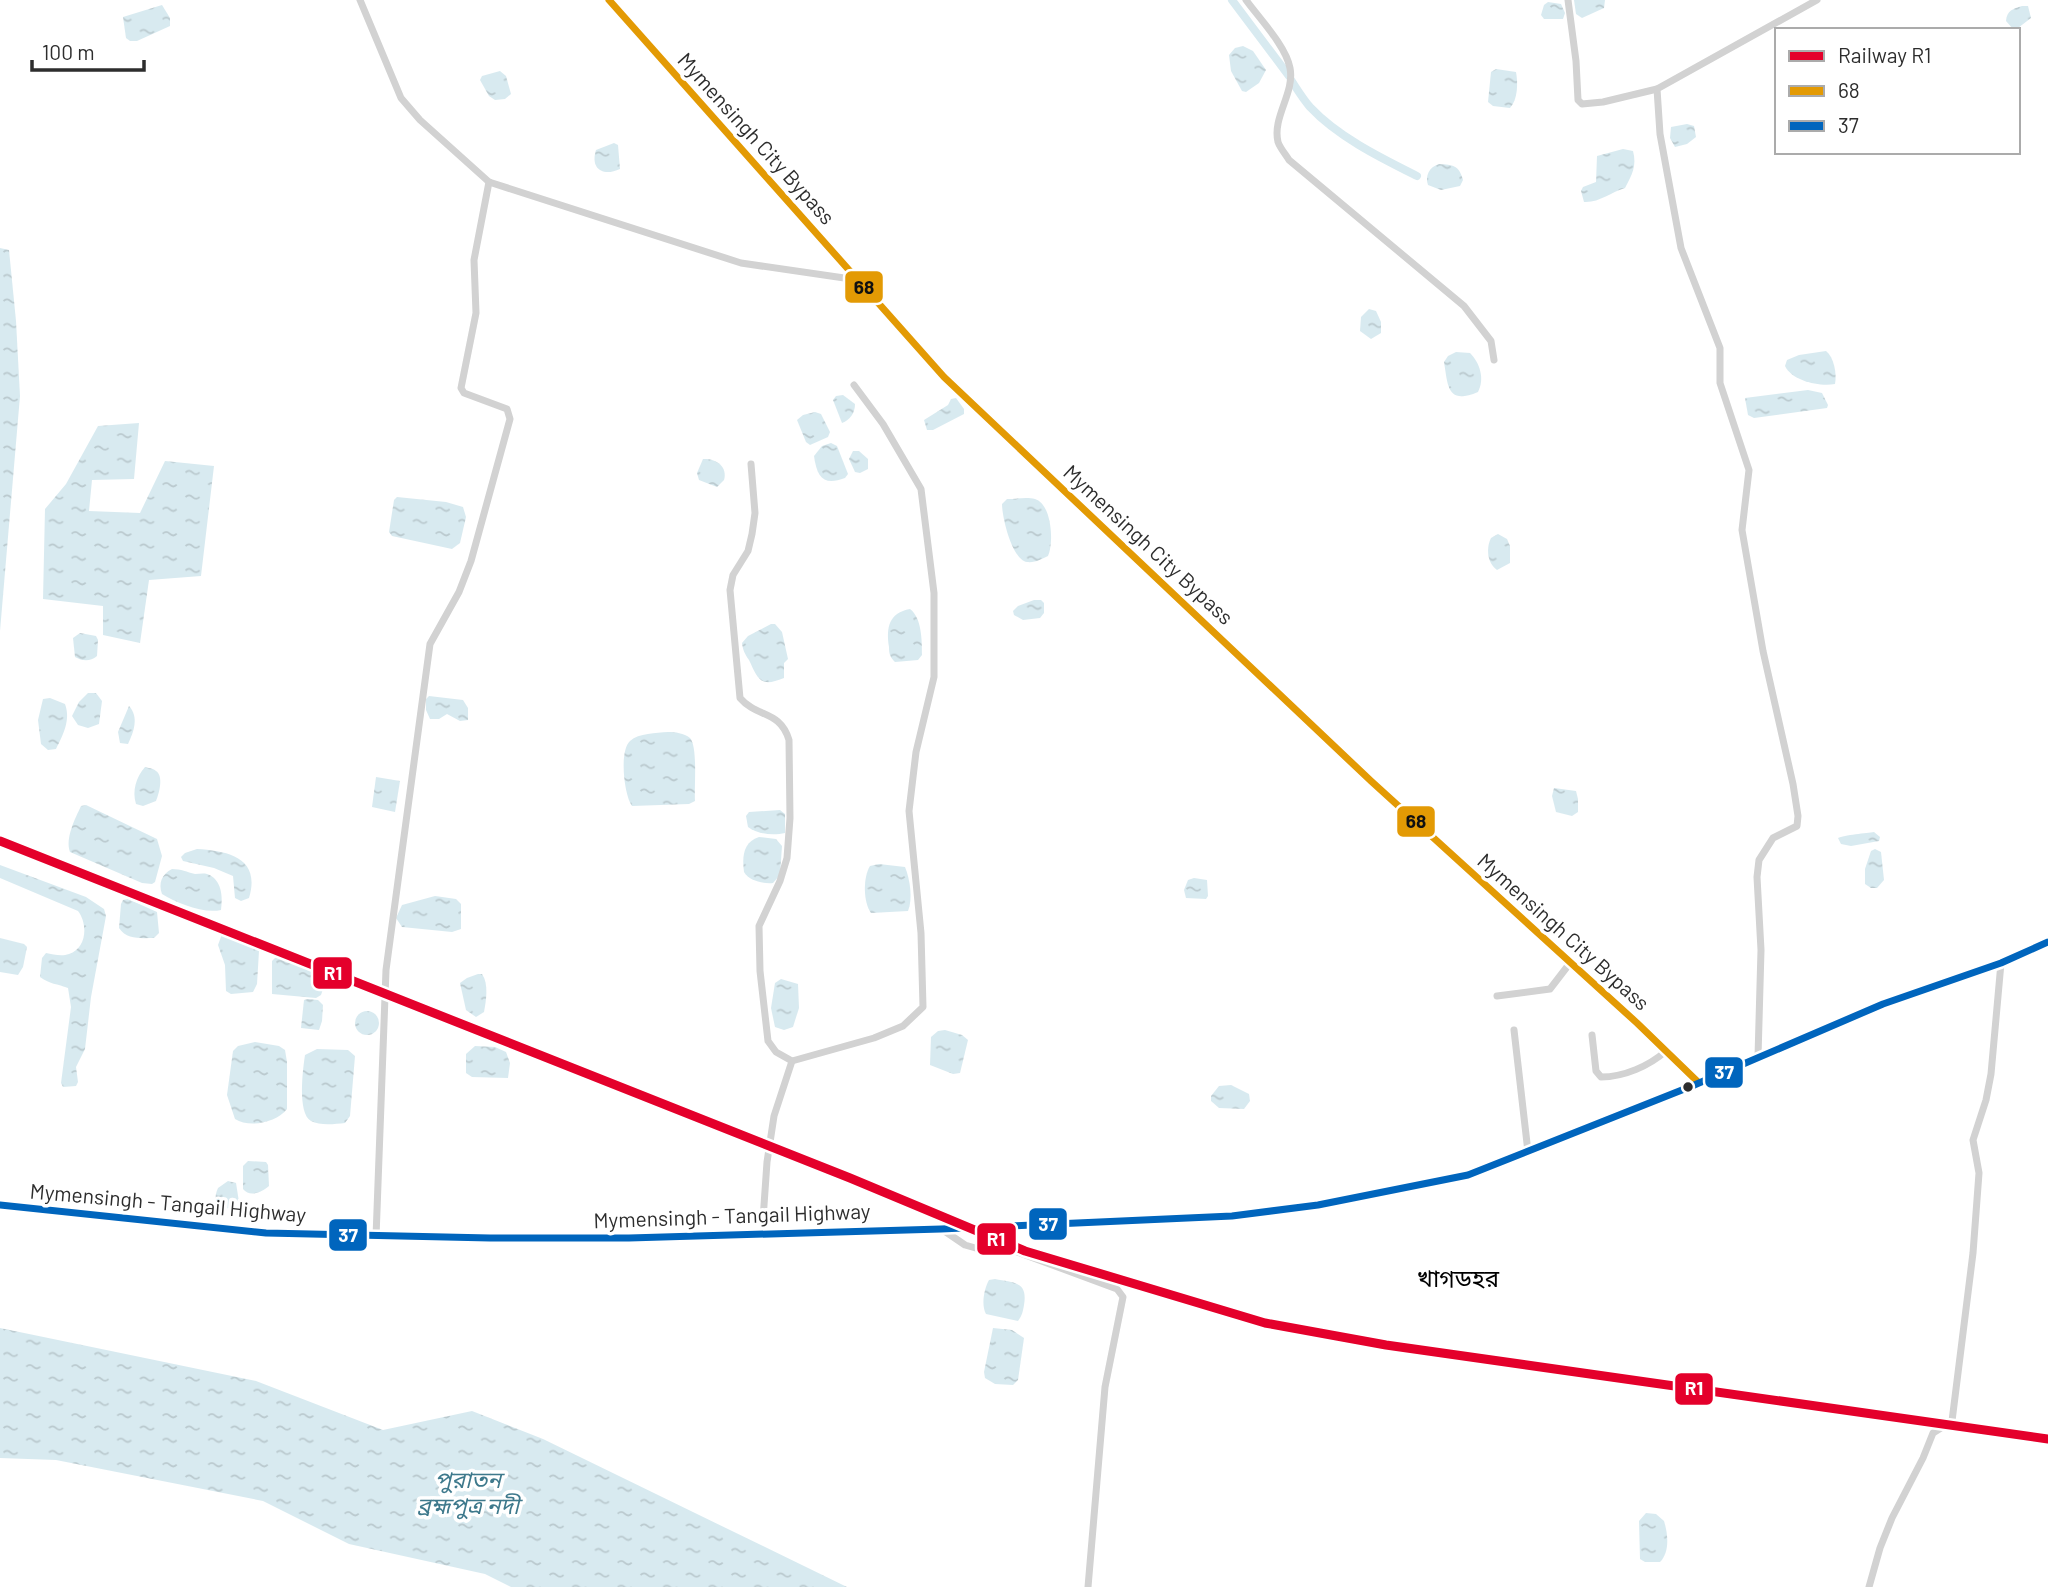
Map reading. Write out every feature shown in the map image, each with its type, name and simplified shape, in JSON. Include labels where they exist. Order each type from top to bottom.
[{"type":"highway","name":"Mymensingh City Bypass","points":[[609,0],[944,377],[1371,781],[1698,1082]]},
{"type":"highway","name":"Mymensingh - Tangail Highway","points":[[0,1205],[266,1233],[376,1237],[629,1238],[941,1229],[1244,1214],[1318,1205],[1468,1175],[1883,1004],[2001,962],[2048,942]]},
{"type":"street","points":[[360,0],[401,98],[420,120],[489,182],[741,263],[858,280]]},
{"type":"street","points":[[1246,0],[1273,36],[1289,64],[1289,88],[1278,126],[1278,143],[1289,160],[1464,306],[1491,341],[1493,360]]},
{"type":"street","points":[[1567,0],[1576,61],[1578,100],[1582,104],[1603,102],[1657,89],[1817,0]]},
{"type":"street","points":[[1657,89],[1660,134],[1681,248],[1720,348],[1720,383],[1749,470],[1742,530],[1763,651],[1798,816],[1797,825],[1773,838],[1759,860],[1757,877],[1761,950],[1758,1057]]},
{"type":"street","points":[[376,1237],[386,970],[430,644],[471,561],[510,418],[507,409],[464,393],[461,388],[476,313],[474,260],[489,182]]},
{"type":"street","points":[[751,464],[755,513],[748,551],[733,575],[730,590],[731,613],[740,698],[748,708],[774,717],[786,728],[789,740],[788,858],[759,926],[760,971],[768,1041],[776,1052],[792,1060],[874,1038],[902,1026],[923,1007],[921,933],[909,811],[916,752],[934,677],[934,593],[921,489],[883,425],[854,385]]},
{"type":"street","points":[[1869,1587],[1892,1518],[1933,1433],[1952,1421],[1973,1253],[1979,1173],[1973,1140],[1991,1074],[2001,962]]},
{"type":"street","points":[[1497,996],[1550,989],[1555,986],[1570,963]]},
{"type":"street","points":[[1514,1030],[1528,1152]]},
{"type":"street","points":[[1592,1035],[1596,1071],[1601,1077],[1651,1063],[1666,1051]]},
{"type":"street","points":[[762,1234],[767,1162],[774,1116],[792,1060]]},
{"type":"street","points":[[941,1229],[965,1245],[979,1249],[1012,1250],[1117,1289],[1123,1297],[1105,1387],[1088,1587]]},
{"type":"water","points":[[1574,0],[1605,0],[1604,8],[1582,18],[1576,14]]},
{"type":"water","points":[[1548,2],[1561,4],[1565,13],[1563,19],[1544,19],[1541,15]]},
{"type":"water","points":[[162,5],[170,18],[170,26],[137,41],[126,38],[123,17]]},
{"type":"water","points":[[2028,6],[2031,18],[2018,28],[2012,28],[2006,21],[2013,9]]},
{"type":"water","points":[[1243,46],[1253,51],[1266,70],[1259,83],[1246,92],[1242,91],[1231,71],[1229,55],[1235,48]]},
{"type":"water","points":[[1496,69],[1516,72],[1517,91],[1510,108],[1493,106],[1488,102],[1491,72]]},
{"type":"water","points":[[500,71],[506,76],[511,94],[505,99],[495,100],[489,96],[480,80],[482,76]]},
{"type":"water","points":[[1687,124],[1694,126],[1696,137],[1687,144],[1675,147],[1670,138],[1671,127]]},
{"type":"water","points":[[614,143],[618,145],[620,169],[603,172],[596,166],[596,150]]},
{"type":"water","points":[[1623,149],[1633,151],[1634,161],[1632,175],[1625,188],[1600,199],[1584,202],[1581,191],[1583,187],[1596,182],[1597,156]]},
{"type":"water","points":[[1439,164],[1457,169],[1463,180],[1460,186],[1441,190],[1428,185],[1429,172]]},
{"type":"water","points":[[0,248],[9,250],[20,396],[0,631]]},
{"type":"water","points":[[1369,309],[1376,311],[1381,322],[1381,333],[1371,339],[1360,331],[1361,317]]},
{"type":"water","points":[[1826,351],[1834,366],[1835,384],[1807,382],[1794,376],[1785,366],[1787,360],[1799,355]]},
{"type":"water","points":[[1456,352],[1470,353],[1476,361],[1481,377],[1478,392],[1460,396],[1451,391],[1444,362]]},
{"type":"water","points":[[1808,390],[1822,393],[1827,408],[1754,418],[1748,415],[1745,398]]},
{"type":"water","points":[[843,395],[855,404],[852,416],[842,423],[833,400],[836,396]]},
{"type":"water","points":[[956,398],[964,409],[964,414],[933,430],[927,430],[924,420]]},
{"type":"water","points":[[815,412],[821,414],[830,432],[828,437],[810,445],[806,442],[797,420],[803,415]]},
{"type":"water","points":[[139,423],[134,479],[92,480],[89,511],[140,513],[165,461],[214,466],[201,576],[149,580],[140,643],[103,635],[103,606],[43,599],[45,509],[66,484],[98,426]]},
{"type":"water","points":[[831,443],[837,446],[848,474],[845,478],[832,481],[820,475],[814,456],[822,446]]},
{"type":"water","points":[[853,451],[859,451],[868,459],[868,469],[855,472],[849,459]]},
{"type":"water","points":[[703,459],[716,462],[724,471],[724,480],[717,487],[699,480],[697,473]]},
{"type":"water","points":[[397,497],[446,502],[463,507],[466,517],[460,543],[452,549],[392,536],[389,532],[394,500]]},
{"type":"water","points":[[1025,498],[1041,502],[1050,524],[1048,556],[1027,562],[1017,554],[1004,518],[1002,504],[1007,499]]},
{"type":"water","points":[[1498,534],[1507,539],[1510,546],[1510,563],[1497,570],[1489,559],[1488,551],[1491,538]]},
{"type":"water","points":[[1034,600],[1044,603],[1044,613],[1040,618],[1023,620],[1014,615],[1013,611],[1018,606]]},
{"type":"water","points":[[910,609],[919,624],[922,655],[918,660],[895,662],[889,652],[890,622],[897,614]]},
{"type":"water","points":[[775,624],[782,632],[788,659],[784,663],[784,678],[765,682],[758,677],[742,643],[748,636]]},
{"type":"water","points":[[80,633],[96,636],[97,656],[94,658],[86,660],[75,657],[73,638]]},
{"type":"water","points":[[88,693],[96,693],[102,701],[99,724],[88,728],[78,725],[72,716],[79,702]]},
{"type":"water","points":[[429,696],[463,700],[468,708],[468,720],[460,721],[447,714],[439,719],[430,719],[426,710],[426,699]]},
{"type":"water","points":[[50,698],[65,704],[67,716],[56,749],[48,750],[41,744],[38,720],[43,699]]},
{"type":"water","points":[[129,706],[135,719],[134,729],[128,744],[120,743],[118,732]]},
{"type":"water","points":[[668,732],[685,735],[692,743],[695,758],[695,801],[689,804],[632,806],[624,773],[627,746],[638,736]]},
{"type":"water","points":[[145,767],[158,773],[160,785],[156,801],[143,806],[136,804],[134,794],[137,780]]},
{"type":"water","points":[[376,777],[400,781],[395,812],[372,807]]},
{"type":"water","points":[[1554,788],[1576,791],[1578,812],[1572,816],[1556,812],[1552,796]]},
{"type":"water","points":[[86,805],[157,839],[162,856],[155,882],[142,883],[70,852],[71,829],[81,806]]},
{"type":"water","points":[[780,810],[785,814],[785,833],[765,834],[748,827],[746,816],[749,812]]},
{"type":"water","points":[[1874,832],[1880,837],[1879,841],[1851,846],[1841,844],[1838,838],[1850,835]]},
{"type":"water","points":[[759,837],[776,839],[782,846],[780,875],[773,883],[749,878],[744,872],[743,861],[747,846]]},
{"type":"water","points":[[197,849],[220,852],[240,859],[250,874],[252,884],[249,898],[241,901],[235,898],[233,876],[214,868],[183,861],[181,857],[185,853]]},
{"type":"water","points":[[1875,849],[1881,852],[1884,880],[1877,888],[1871,888],[1865,884],[1865,869],[1871,851]]},
{"type":"water","points":[[879,864],[905,867],[910,889],[908,911],[871,913],[865,896],[866,876],[870,866]]},
{"type":"water","points":[[0,865],[86,897],[104,909],[106,916],[91,997],[85,1049],[76,1067],[76,1086],[63,1087],[61,1083],[71,1007],[68,988],[40,977],[42,958],[46,953],[66,955],[79,947],[84,935],[81,916],[78,911],[0,878]]},
{"type":"water","points":[[172,869],[212,876],[219,884],[221,910],[198,909],[162,894],[162,879]]},
{"type":"water","points":[[1188,880],[1207,880],[1206,899],[1186,898],[1184,890]]},
{"type":"water","points":[[435,896],[456,899],[461,904],[461,929],[452,932],[402,927],[396,918],[402,905]]},
{"type":"water","points":[[128,899],[157,912],[159,933],[154,938],[130,936],[119,928],[121,904]]},
{"type":"water","points":[[222,934],[242,940],[259,951],[257,984],[253,992],[231,994],[226,991],[225,965],[218,945]]},
{"type":"water","points":[[0,938],[27,947],[23,967],[18,975],[0,972]]},
{"type":"water","points":[[276,957],[321,972],[326,980],[321,995],[316,998],[272,994],[272,961]]},
{"type":"water","points":[[482,974],[484,978],[486,993],[484,1012],[476,1017],[466,1010],[460,983]]},
{"type":"water","points":[[781,979],[798,984],[799,1008],[793,1027],[784,1030],[775,1027],[771,1008],[775,983]]},
{"type":"water","points":[[304,1000],[318,1000],[323,1005],[319,1030],[301,1028]]},
{"type":"water","points":[[367,1011],[375,1015],[379,1023],[375,1031],[367,1035],[359,1031],[355,1023],[359,1015]]},
{"type":"water","points":[[945,1030],[962,1035],[968,1040],[960,1073],[953,1074],[930,1065],[931,1037],[938,1031]]},
{"type":"water","points":[[255,1042],[279,1046],[285,1050],[287,1109],[269,1121],[247,1123],[235,1119],[227,1095],[233,1051],[238,1046]]},
{"type":"water","points":[[475,1046],[495,1047],[506,1052],[510,1063],[508,1078],[472,1077],[466,1073],[466,1054]]},
{"type":"water","points":[[317,1049],[348,1050],[355,1056],[350,1116],[345,1123],[315,1123],[304,1109],[302,1090],[305,1055]]},
{"type":"water","points":[[1231,1085],[1249,1094],[1250,1101],[1244,1109],[1219,1108],[1211,1101],[1211,1096],[1219,1086]]},
{"type":"water","points":[[248,1161],[266,1162],[268,1165],[269,1186],[256,1193],[243,1189],[243,1166]]},
{"type":"water","points":[[228,1181],[236,1183],[239,1202],[224,1209],[217,1203],[216,1194],[218,1188]]},
{"type":"water","points":[[995,1279],[1022,1287],[1025,1297],[1018,1321],[986,1314],[985,1292],[989,1280]]},
{"type":"water","name":"পুরাতন ব্রহ্মপুত্র নদী","points":[[0,1328],[256,1381],[383,1430],[472,1411],[543,1439],[847,1587],[511,1587],[485,1574],[349,1544],[263,1501],[56,1460],[0,1458]]},
{"type":"water","points":[[993,1328],[1012,1330],[1024,1338],[1018,1380],[1013,1385],[995,1384],[985,1378]]},
{"type":"water","points":[[1646,1513],[1656,1514],[1664,1521],[1667,1543],[1660,1562],[1645,1562],[1640,1559],[1639,1521]]},
{"type":"waterway","points":[[1232,0],[1289,76]]},
{"type":"waterway","points":[[1291,80],[1310,107],[1333,128],[1360,146],[1417,176]]},
{"type":"rail line","name":"R1","points":[[0,841],[850,1178],[1025,1251],[1265,1323],[1386,1345],[2048,1439]]},
{"type":"transit line","name":"68","points":[[609,0],[944,377],[1371,781],[1698,1082]]},
{"type":"transit line","name":"37","points":[[0,1205],[266,1233],[490,1238],[629,1238],[941,1229],[1232,1216],[1318,1205],[1468,1175],[1692,1086],[1883,1004],[2001,963],[2048,942]]},
{"type":"district","name":"খাগডহর","points":[[1458,1277]]}]
